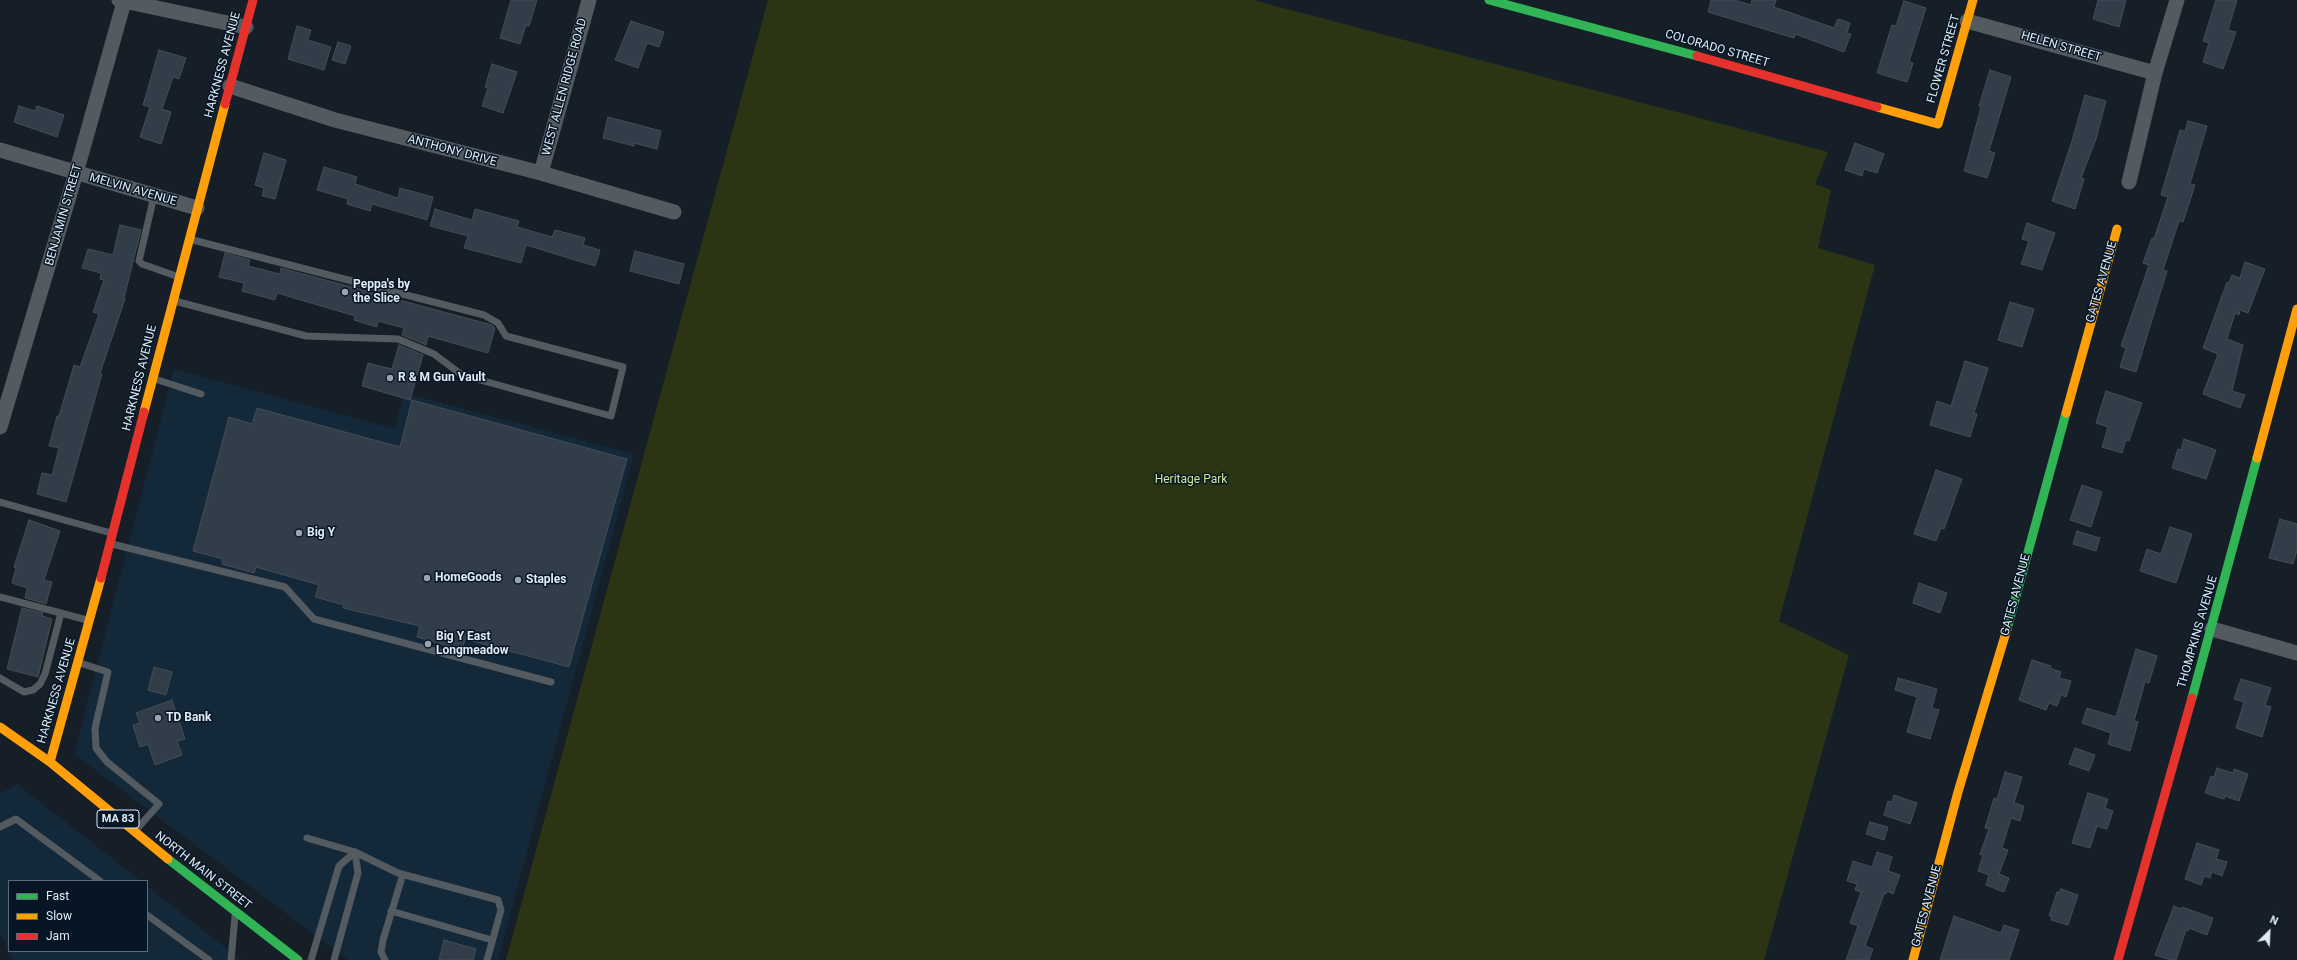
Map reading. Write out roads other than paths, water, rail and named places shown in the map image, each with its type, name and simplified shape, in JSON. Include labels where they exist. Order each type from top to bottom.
[{"type":"street","name":"HARKNESS AVENUE","points":[[50,762],[113,534],[196,208],[253,0]]},
{"type":"street","name":"WEST ALLEN RIDGE ROAD","points":[[541,173],[589,0]]},
{"type":"street","name":"COLORADO STREET","points":[[1489,0],[1683,52],[1938,124]]},
{"type":"street","name":"FLOWER STREET","points":[[1938,124],[1973,0]]},
{"type":"street","points":[[2129,182],[2155,73],[2177,0]]},
{"type":"street","points":[[121,1],[246,28]]},
{"type":"street","name":"BENJAMIN STREET","points":[[0,427],[76,173],[121,1]]},
{"type":"street","name":"HELEN STREET","points":[[1967,21],[2155,73]]},
{"type":"street","name":"ANTHONY DRIVE","points":[[230,86],[335,120],[541,173],[674,212]]},
{"type":"street","name":"MELVIN AVENUE","points":[[0,150],[196,208]]},
{"type":"street","name":"GATES AVENUE","points":[[1913,960],[1958,792],[2000,655],[2117,229]]},
{"type":"street","name":"THOMPKINS AVENUE","points":[[2118,960],[2212,629],[2297,309]]},
{"type":"street","points":[[2212,629],[2297,653]]},
{"type":"street","name":"NORTH MAIN STREET","points":[[0,727],[50,762],[134,832],[298,960]]},
{"type":"lane","points":[[154,196],[139,261],[142,264],[179,277]]},
{"type":"lane","points":[[173,301],[306,336],[398,339],[434,354],[462,375],[611,416],[623,367],[506,336],[498,323],[484,315],[189,239]]},
{"type":"lane","points":[[152,379],[201,394]]},
{"type":"lane","points":[[0,502],[113,534]]},
{"type":"lane","points":[[110,543],[285,587],[314,619],[551,682]]},
{"type":"lane","points":[[0,598],[90,620]]},
{"type":"lane","points":[[0,678],[24,692],[33,690],[40,684],[45,674],[60,613]]},
{"type":"lane","points":[[78,663],[108,672],[95,728],[96,748],[107,762],[159,804],[134,832]]},
{"type":"lane","points":[[0,827],[16,819],[99,880]]},
{"type":"lane","points":[[307,838],[355,852],[403,874],[498,900],[501,910],[487,960]]},
{"type":"lane","points":[[311,960],[338,866],[355,852]]},
{"type":"lane","points":[[334,960],[358,873],[355,852]]},
{"type":"lane","points":[[385,960],[381,952],[403,874]]},
{"type":"lane","points":[[392,911],[492,940]]},
{"type":"lane","points":[[231,960],[236,912]]},
{"type":"lane","points":[[148,916],[209,960]]},
{"type":"place","name":"Peppa's by the Slice","points":[[345,292]]},
{"type":"place","name":"R & M Gun Vault","points":[[390,378]]},
{"type":"place","name":"Big Y","points":[[299,533]]},
{"type":"place","name":"HomeGoods","points":[[427,578]]},
{"type":"place","name":"Staples","points":[[518,580]]},
{"type":"place","name":"Big Y East Longmeadow","points":[[428,644]]},
{"type":"place","name":"TD Bank","points":[[158,718]]},
{"type":"park label","name":"Heritage Park","points":[[1191,480]]}]
